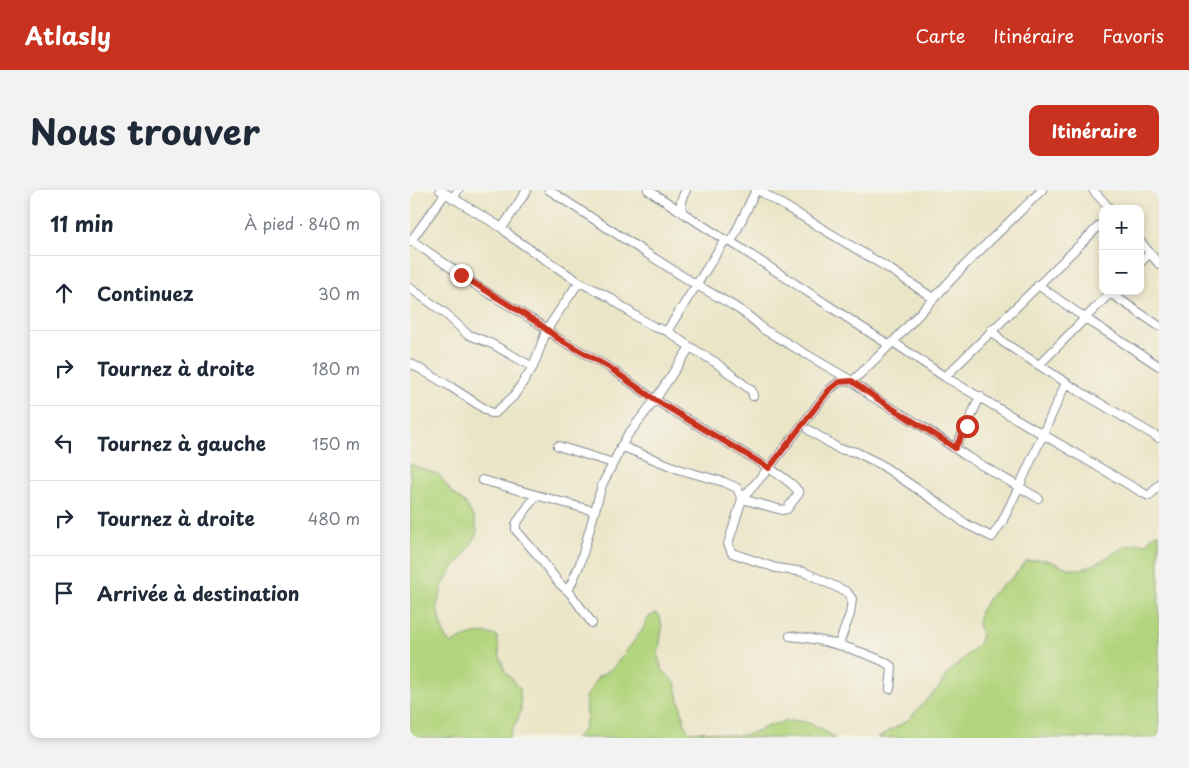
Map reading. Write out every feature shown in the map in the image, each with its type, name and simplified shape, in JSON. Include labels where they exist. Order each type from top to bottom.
[{"type":"street","points":[[453,199],[458,190]]},
{"type":"street","points":[[502,228],[526,190]]},
{"type":"street","points":[[549,190],[755,321],[763,329],[852,381],[871,396],[1038,498]]},
{"type":"street","points":[[648,190],[945,377],[1043,435],[1149,496],[1159,485]]},
{"type":"street","points":[[683,212],[680,200],[686,190]]},
{"type":"street","points":[[667,330],[728,241],[757,190],[888,268],[933,298]]},
{"type":"street","points":[[839,644],[850,614],[852,599],[847,592],[804,572],[776,568],[732,553],[728,544],[742,500],[829,390],[839,382],[852,381],[973,257],[1042,190]]},
{"type":"street","points":[[1093,190],[1106,205]]},
{"type":"street","points":[[742,500],[782,510],[788,508],[799,494],[799,491],[769,468],[655,400],[610,368],[559,339],[547,329],[480,288],[411,241],[442,192],[502,228],[513,238],[579,282],[609,297],[654,327],[667,330],[715,362],[752,391],[753,396]]},
{"type":"street","points":[[945,377],[1099,226]]},
{"type":"street","points":[[1144,246],[1159,264]]},
{"type":"street","points":[[1144,259],[1150,253]]},
{"type":"street","points":[[410,363],[495,413],[514,397],[533,367],[547,329],[579,282]]},
{"type":"street","points":[[1038,284],[1085,318],[1159,366]]},
{"type":"street","points":[[410,288],[445,313],[467,334],[492,344],[533,367]]},
{"type":"street","points":[[1039,365],[1108,295]]},
{"type":"street","points":[[1115,295],[1159,326]]},
{"type":"street","points":[[991,330],[1003,342],[1066,383],[1159,438]]},
{"type":"street","points":[[568,591],[580,564],[602,485],[621,446],[655,400],[690,347]]},
{"type":"street","points":[[809,430],[839,448],[856,452],[880,464],[966,524],[991,537],[994,536],[1002,522],[1019,488],[1066,383]]},
{"type":"street","points":[[955,448],[980,396]]},
{"type":"street","points":[[558,446],[613,462]]},
{"type":"street","points":[[621,446],[681,470],[724,482],[737,488],[742,500]]},
{"type":"street","points":[[482,480],[594,511]]},
{"type":"street","points":[[536,495],[516,524],[516,530],[559,584],[568,591],[592,623]]},
{"type":"street","points":[[790,636],[815,638],[839,644],[879,659],[891,666],[890,689]]},
{"type":"green space","points":[[410,464],[439,475],[452,493],[466,504],[474,518],[477,530],[476,536],[443,585],[437,606],[445,637],[451,644],[473,634],[485,633],[497,636],[500,657],[505,671],[520,689],[521,711],[509,738],[410,738]]},
{"type":"green space","points":[[1159,533],[1159,738],[878,738],[908,720],[939,687],[947,674],[979,644],[982,636],[978,624],[980,611],[991,595],[1016,574],[1026,561],[1043,559],[1066,567],[1079,569],[1096,564],[1128,546],[1147,544],[1151,537]]},
{"type":"green space","points":[[656,613],[660,616],[662,628],[658,657],[662,669],[675,683],[686,728],[690,732],[703,731],[744,735],[766,727],[794,721],[818,727],[835,738],[576,738],[584,729],[587,716],[586,697],[598,677],[613,668],[641,632],[649,617]]},
{"type":"route","points":[[461,275],[538,323],[559,339],[610,368],[655,400],[769,468],[829,390],[839,382],[852,381],[871,396],[955,448],[967,426]]}]
